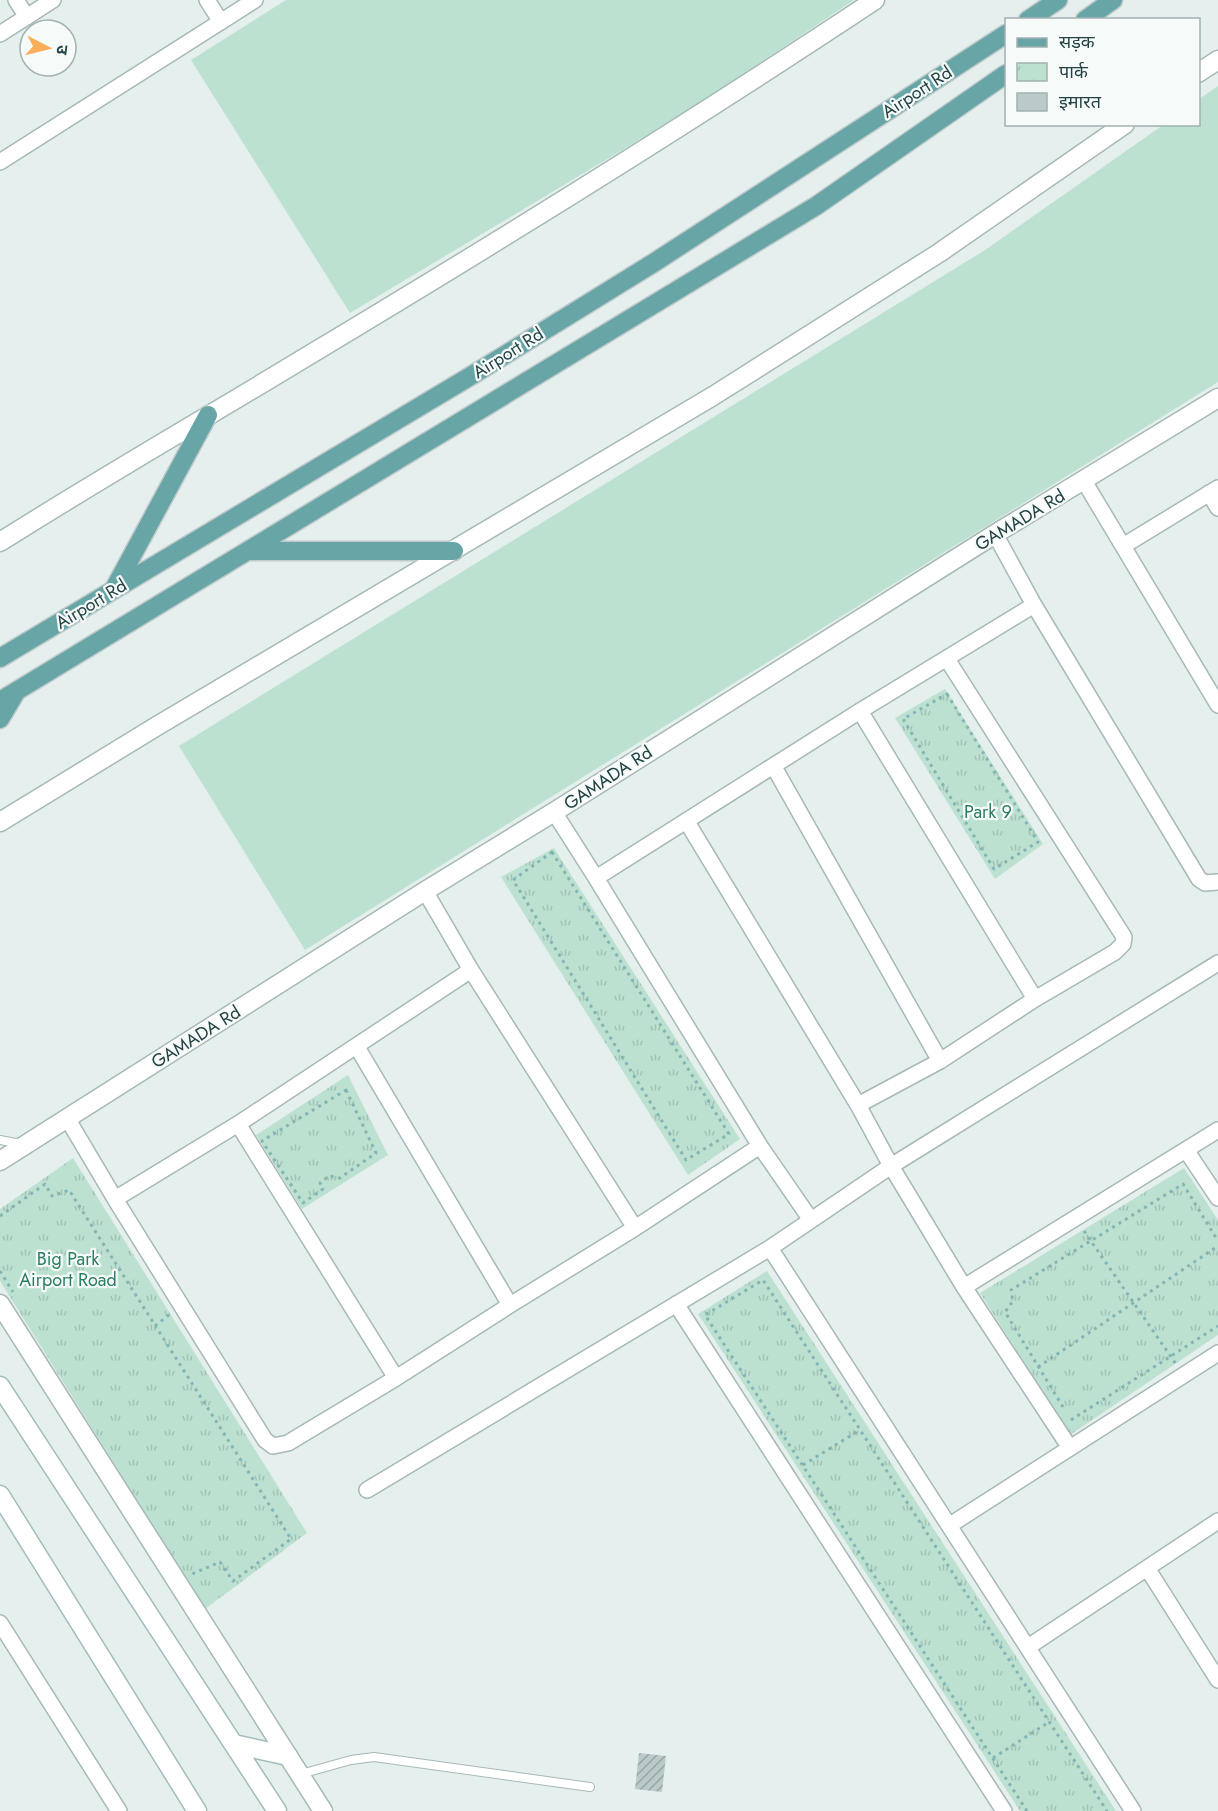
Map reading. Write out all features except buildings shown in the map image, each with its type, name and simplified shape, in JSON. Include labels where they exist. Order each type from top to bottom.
[{"type":"main road","points":[[1031,18],[1058,0]]},
{"type":"main road","points":[[1088,18],[1113,0]]},
{"type":"main road","name":"Airport Rd","points":[[0,658],[474,374],[645,268],[1005,35]]},
{"type":"main road","points":[[0,701],[816,206],[1005,75]]},
{"type":"main road","points":[[113,591],[208,415]]},
{"type":"main road","points":[[248,551],[454,551]]},
{"type":"main road","points":[[0,719],[17,690]]},
{"type":"street","points":[[16,0],[27,17]]},
{"type":"street","points":[[0,34],[53,0]]},
{"type":"street","points":[[207,0],[221,22]]},
{"type":"street","points":[[0,162],[255,0]]},
{"type":"street","points":[[0,542],[718,104],[875,0]]},
{"type":"street","points":[[1200,72],[1218,60]]},
{"type":"street","points":[[0,822],[167,720],[713,396],[939,253],[1122,126]]},
{"type":"street","name":"GAMADA Rd","points":[[0,1161],[425,891],[995,534],[1218,398]]},
{"type":"street","points":[[1084,481],[1218,705]]},
{"type":"street","points":[[1123,546],[1214,490],[1218,508]]},
{"type":"street","points":[[995,534],[1034,605],[1199,879],[1205,883],[1218,882]]},
{"type":"street","points":[[596,878],[860,711],[1034,605]]},
{"type":"street","points":[[858,1105],[940,1061],[1035,999],[1115,952],[1123,944],[1124,937],[947,659]]},
{"type":"street","points":[[860,711],[1035,999]]},
{"type":"street","points":[[774,767],[940,1061]]},
{"type":"street","points":[[554,812],[760,1146],[811,1220]]},
{"type":"street","points":[[687,822],[858,1105],[891,1166],[964,1287],[1070,1448]]},
{"type":"street","points":[[425,891],[471,970],[635,1228]]},
{"type":"street","points":[[367,1490],[770,1248],[891,1166],[1218,963]]},
{"type":"street","points":[[116,1199],[238,1124],[471,970]]},
{"type":"street","points":[[357,1047],[510,1305]]},
{"type":"street","points":[[67,1118],[265,1440],[273,1446],[288,1443],[396,1378],[635,1228],[760,1146]]},
{"type":"street","points":[[238,1124],[396,1378]]},
{"type":"street","points":[[964,1287],[1218,1130]]},
{"type":"street","points":[[1186,1150],[1218,1198]]},
{"type":"street","points":[[770,1248],[1133,1811]]},
{"type":"street","points":[[0,1304],[323,1811]]},
{"type":"street","points":[[676,1304],[1004,1811]]},
{"type":"street","points":[[950,1525],[1218,1353]]},
{"type":"street","points":[[0,1386],[277,1811]]},
{"type":"street","points":[[0,1496],[197,1811]]},
{"type":"street","points":[[1028,1647],[1218,1521]]},
{"type":"street","points":[[1147,1568],[1218,1680]]},
{"type":"street","points":[[2,1629],[119,1811]]},
{"type":"street","points":[[234,1744],[288,1755]]},
{"type":"lane","points":[[0,1140],[25,1145]]},
{"type":"lane","points":[[300,1775],[351,1760],[374,1757],[590,1786]]},
{"type":"path","points":[[947,694],[1038,842],[994,869],[903,719],[947,694]]},
{"type":"path","points":[[552,852],[729,1134],[686,1160],[513,880],[552,852]]},
{"type":"path","points":[[346,1090],[376,1153],[340,1178],[329,1176],[320,1183],[323,1189],[303,1203],[262,1142],[346,1090]]},
{"type":"path","points":[[0,1207],[2,1214],[45,1184],[52,1196],[69,1190],[291,1539],[234,1581],[220,1562],[192,1574],[186,1564]]},
{"type":"path","points":[[1218,1240],[1183,1184],[1011,1290],[1013,1301],[1005,1312],[1072,1421],[1218,1326]]},
{"type":"path","points":[[1090,1242],[1170,1357]]},
{"type":"path","points":[[1023,1377],[1218,1246]]},
{"type":"path","points":[[0,1271],[19,1302]]},
{"type":"path","points":[[1027,1811],[705,1315],[763,1280],[1107,1811]]},
{"type":"path","points":[[803,1466],[860,1430]]},
{"type":"path","points":[[993,1758],[1050,1722]]},
{"type":"green space","points":[[286,0],[854,0],[694,107],[350,313],[191,60]]},
{"type":"green space","points":[[1218,86],[1218,382],[305,950],[179,746],[985,250],[1162,126],[1200,126],[1200,98]]},
{"type":"green space","name":"Park 9","points":[[945,689],[1043,844],[995,879],[895,718]]},
{"type":"green space","points":[[554,848],[740,1139],[688,1175],[501,877]]},
{"type":"green space","points":[[348,1075],[388,1155],[302,1209],[256,1135]]},
{"type":"green space","name":"Big Park Airport Road","points":[[73,1158],[307,1533],[205,1609],[0,1281],[0,1209]]},
{"type":"green space","points":[[1184,1168],[1218,1220],[1218,1335],[1070,1435],[980,1293]]},
{"type":"green space","points":[[767,1271],[1116,1811],[1020,1811],[698,1314]]}]
